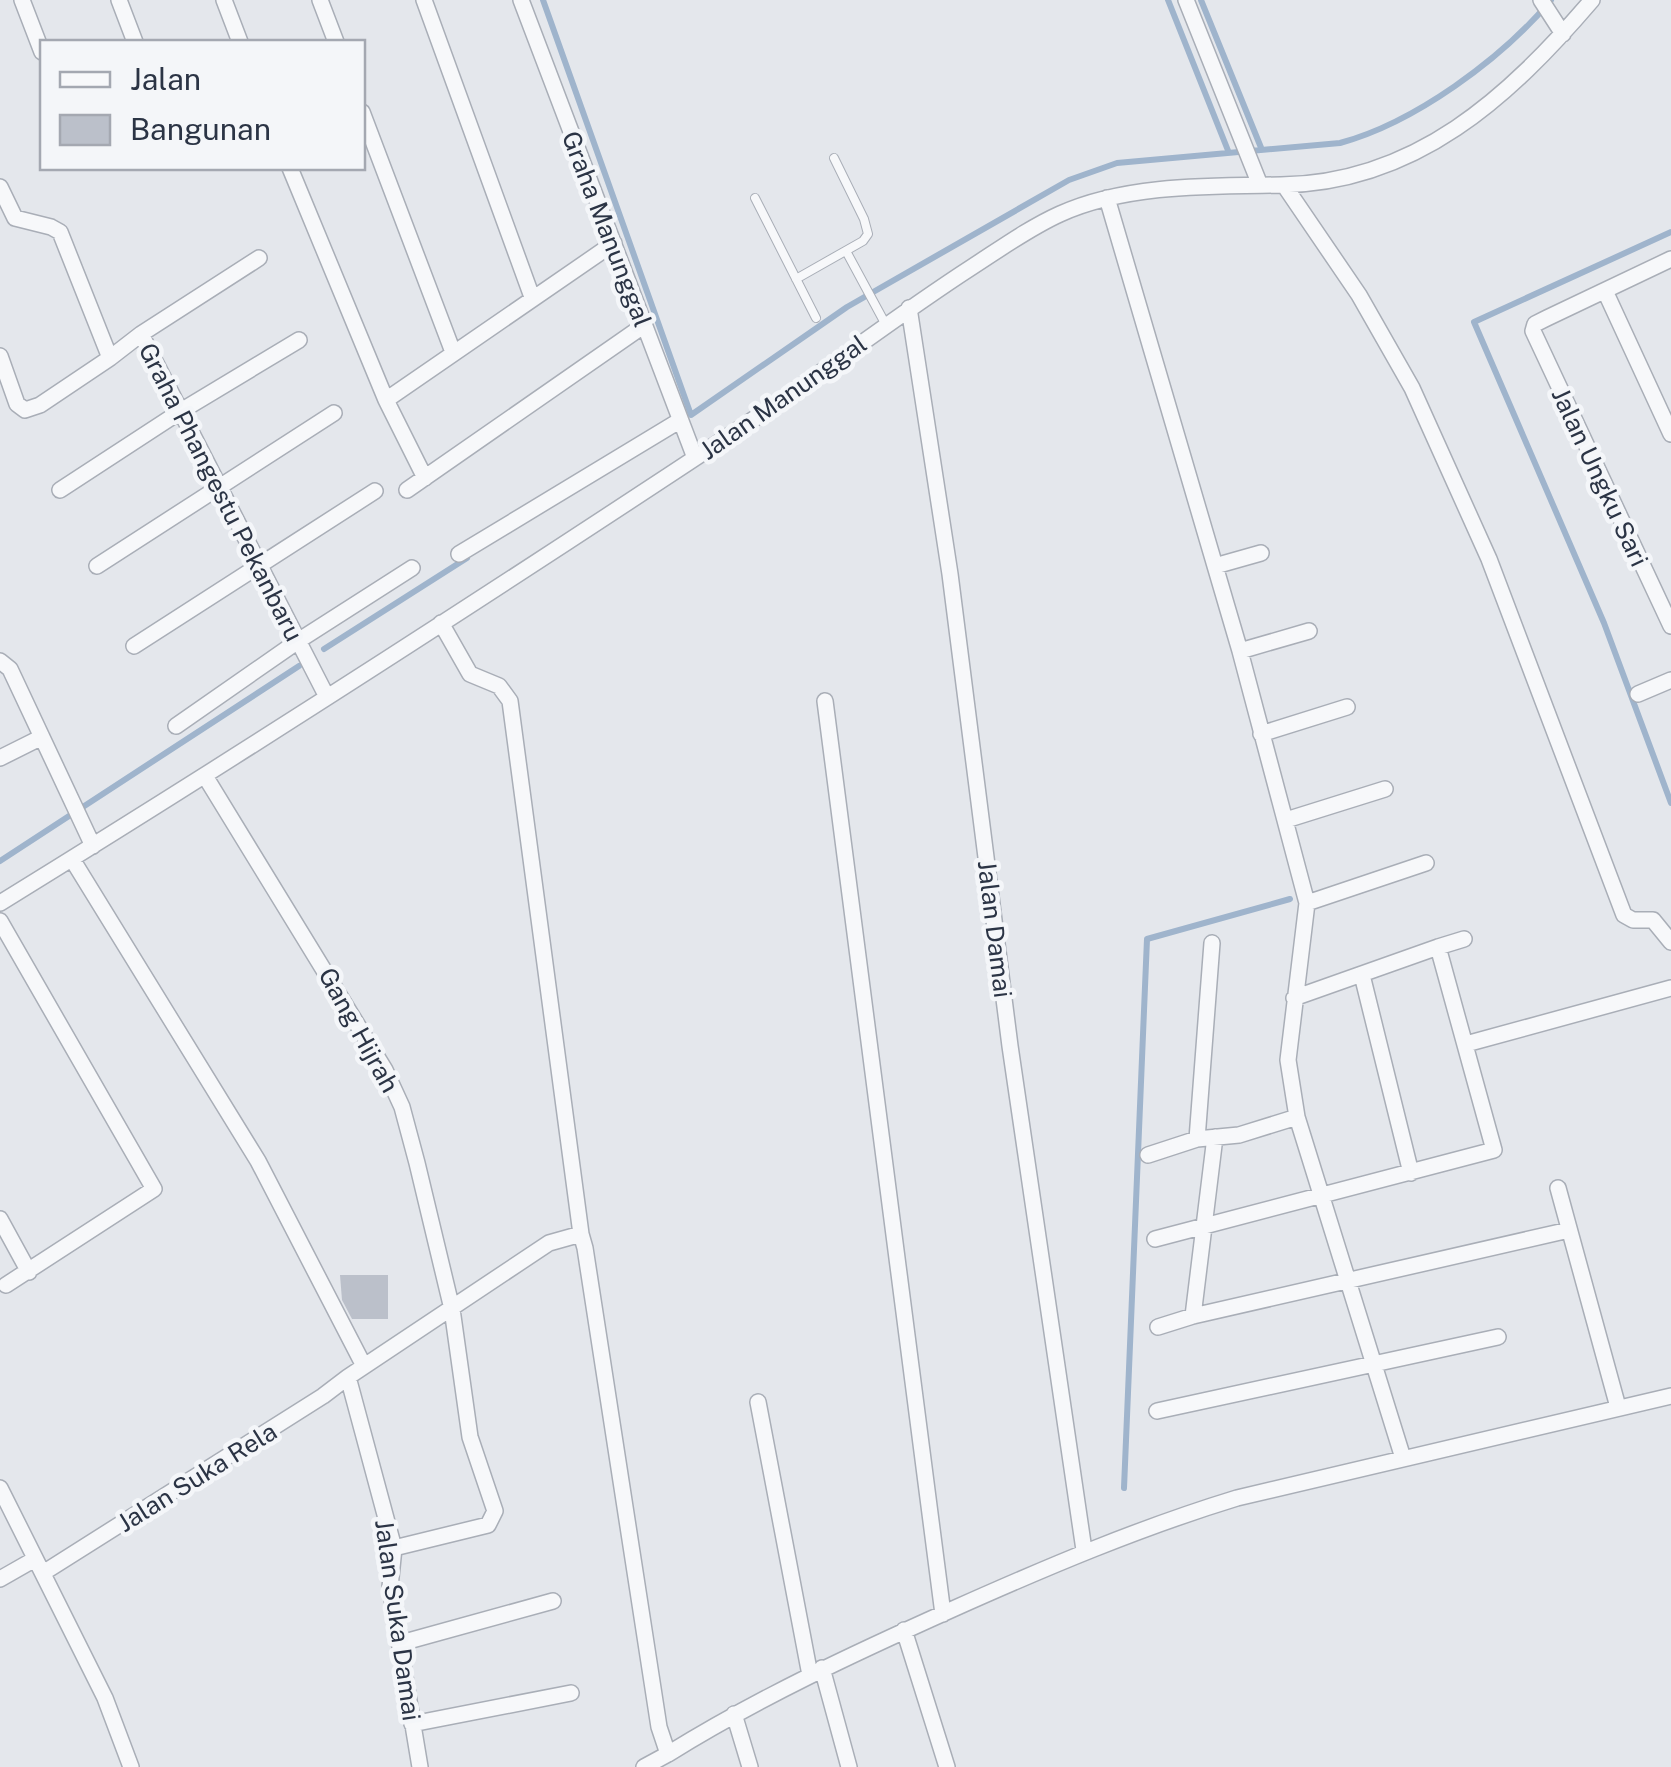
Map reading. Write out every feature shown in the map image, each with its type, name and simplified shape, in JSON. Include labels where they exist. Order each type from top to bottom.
[{"type":"street","points":[[23,0],[40,47]]},
{"type":"street","points":[[118,0],[134,40]]},
{"type":"street","points":[[224,0],[239,40]]},
{"type":"street","points":[[320,0],[335,40]]},
{"type":"street","points":[[424,0],[532,297]]},
{"type":"street","name":"Graha Manunggal","points":[[520,0],[694,456]]},
{"type":"street","points":[[1186,0],[1259,182]]},
{"type":"street","name":"Jalan Manunggal","points":[[0,903],[327,698],[790,396],[884,322],[1060,213],[1107,198],[1259,182],[1284,185],[1372,172],[1421,150],[1489,106],[1592,0]]},
{"type":"street","points":[[1542,2],[1560,30]]},
{"type":"street","points":[[365,120],[452,352]]},
{"type":"street","points":[[291,170],[386,400],[425,478]]},
{"type":"street","points":[[1284,185],[1359,295],[1412,388],[1489,559],[1624,915],[1633,920],[1653,920],[1671,942]]},
{"type":"street","name":"Graha Phangestu Pekanbaru","points":[[0,187],[15,218],[60,232],[110,358],[141,334],[327,698]]},
{"type":"street","points":[[1107,198],[1240,651],[1307,903],[1288,1060],[1297,1117],[1403,1458]]},
{"type":"street","points":[[386,400],[614,243]]},
{"type":"street","points":[[141,334],[260,258]]},
{"type":"street","points":[[1671,259],[1605,291],[1671,434]]},
{"type":"street","name":"Jalan Ungku Sari","points":[[1605,291],[1532,328],[1582,443],[1665,597],[1671,626]]},
{"type":"street","name":"Jalan Damai","points":[[909,308],[950,574],[1010,1046],[1084,1550]]},
{"type":"street","points":[[407,490],[644,326]]},
{"type":"street","points":[[60,490],[299,340]]},
{"type":"street","points":[[0,356],[18,404],[26,410],[110,358]]},
{"type":"street","points":[[97,566],[334,413]]},
{"type":"street","points":[[459,554],[679,421]]},
{"type":"street","points":[[134,646],[375,491]]},
{"type":"street","points":[[1215,566],[1260,553]]},
{"type":"street","points":[[176,726],[412,568]]},
{"type":"street","points":[[441,623],[470,674],[500,686],[510,701],[581,1234],[658,1728],[668,1754]]},
{"type":"street","points":[[1240,651],[1309,631]]},
{"type":"street","points":[[0,661],[10,668],[93,846]]},
{"type":"street","points":[[1638,694],[1671,680]]},
{"type":"street","points":[[825,701],[943,1614]]},
{"type":"street","points":[[1261,734],[1347,707]]},
{"type":"street","points":[[0,758],[42,737]]},
{"type":"street","name":"Gang Hijrah","points":[[205,776],[357,1020],[402,1106],[452,1308],[470,1437],[495,1511],[488,1525],[394,1548]]},
{"type":"street","points":[[1286,820],[1385,789]]},
{"type":"street","points":[[72,859],[258,1161],[364,1366]]},
{"type":"street","points":[[1307,903],[1426,864]]},
{"type":"street","points":[[0,922],[154,1189],[6,1285]]},
{"type":"street","points":[[1294,998],[1464,939]]},
{"type":"street","points":[[1197,1138],[1212,943]]},
{"type":"street","points":[[1155,1238],[1494,1150],[1438,947]]},
{"type":"street","points":[[1362,975],[1410,1173]]},
{"type":"street","points":[[1466,1044],[1671,988]]},
{"type":"street","points":[[1148,1154],[1197,1138],[1251,1132],[1297,1117]]},
{"type":"street","points":[[1193,1316],[1216,1137]]},
{"type":"street","points":[[1558,1188],[1618,1407]]},
{"type":"street","points":[[0,1219],[29,1272]]},
{"type":"street","points":[[1158,1327],[1569,1230]]},
{"type":"street","points":[[348,1376],[549,1243],[581,1234]]},
{"type":"street","points":[[1157,1411],[1498,1337]]},
{"type":"street","name":"Jalan Suka Damai","points":[[348,1376],[394,1548],[390,1587],[420,1767]]},
{"type":"street","name":"Jalan Suka Rela","points":[[0,1578],[39,1566],[308,1406],[348,1376]]},
{"type":"street","points":[[644,1767],[734,1714],[904,1630],[1084,1550],[1172,1518],[1237,1498],[1671,1396]]},
{"type":"street","points":[[758,1402],[816,1672],[849,1767]]},
{"type":"street","points":[[0,1488],[104,1698],[132,1767]]},
{"type":"street","points":[[401,1643],[553,1601]]},
{"type":"street","points":[[904,1630],[947,1767]]},
{"type":"street","points":[[412,1724],[572,1693]]},
{"type":"street","points":[[734,1714],[750,1767]]},
{"type":"lane","points":[[796,279],[863,241],[868,234],[834,158]]},
{"type":"lane","points":[[755,198],[816,318]]},
{"type":"lane","points":[[846,251],[884,322]]},
{"type":"building","points":[[340,1275],[388,1275],[388,1319],[352,1319],[342,1300]]},
{"type":"waterway","points":[[543,0],[691,415],[847,307],[1069,180],[1117,163],[1340,143],[1368,134],[1455,86],[1508,44],[1551,0]]},
{"type":"waterway","points":[[1168,0],[1229,153]]},
{"type":"waterway","points":[[1201,0],[1262,150]]},
{"type":"waterway","points":[[1671,232],[1474,322],[1604,623],[1671,803]]},
{"type":"waterway","points":[[324,649],[467,558]]},
{"type":"waterway","points":[[0,861],[299,666]]},
{"type":"waterway","points":[[1124,1488],[1147,939],[1290,899]]}]
